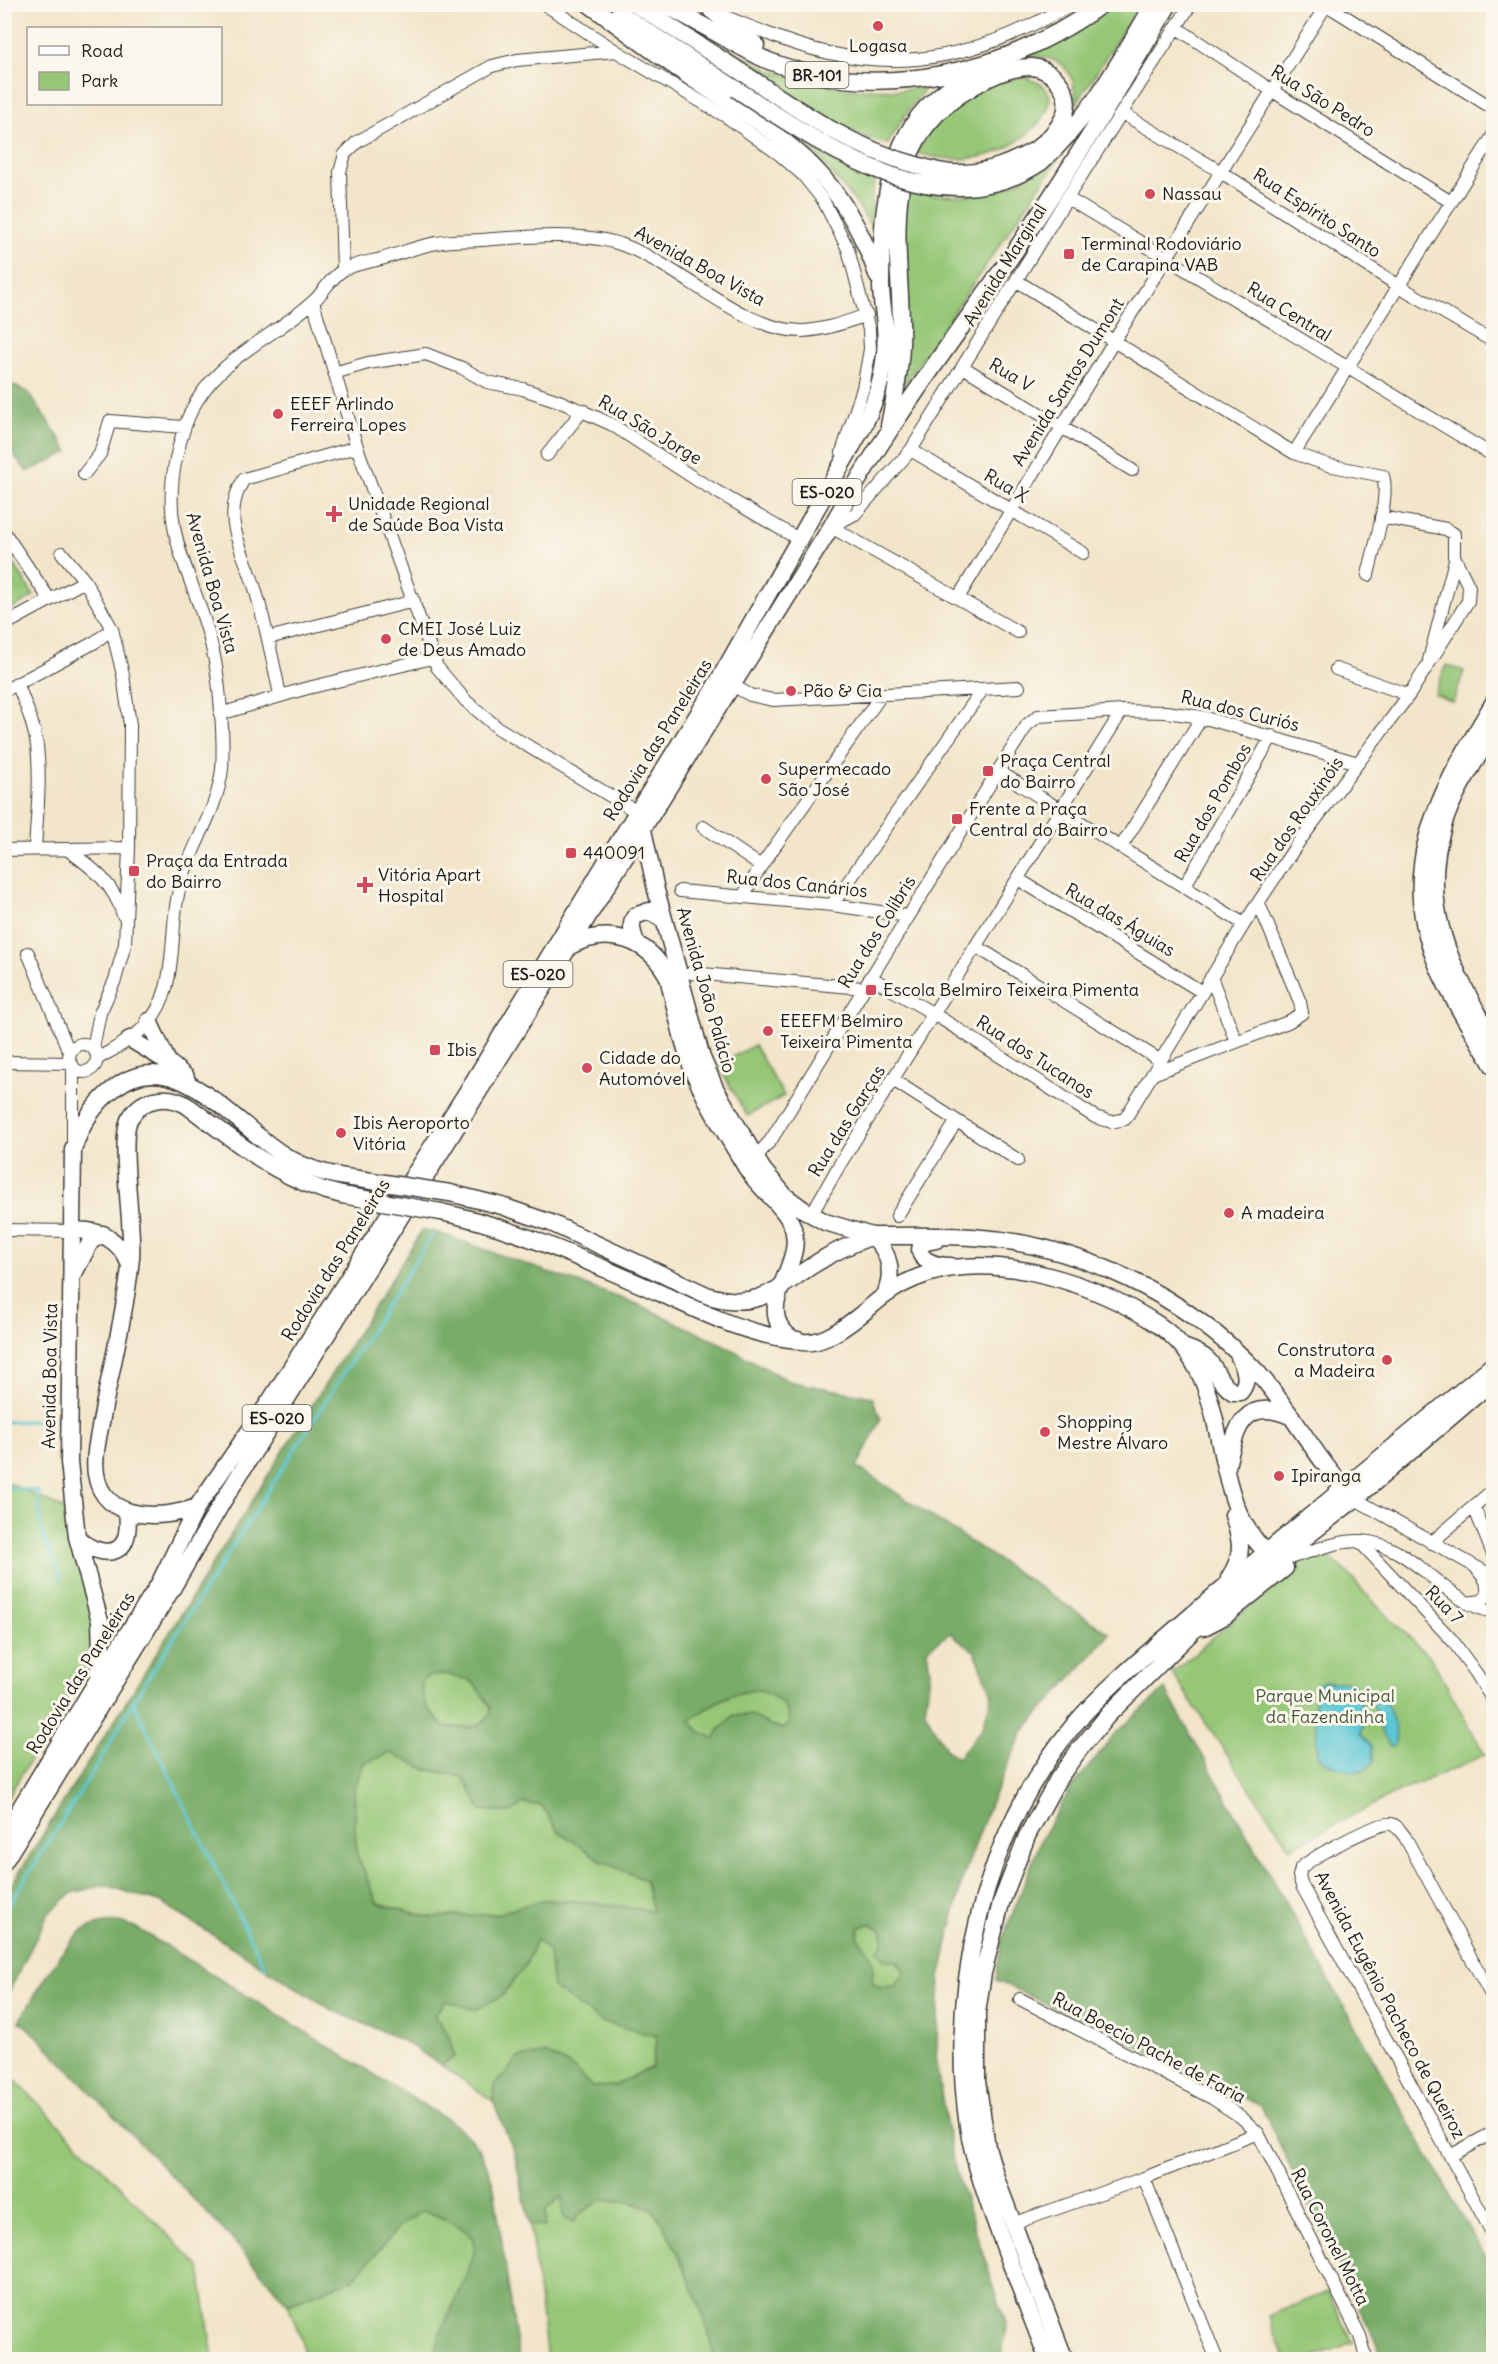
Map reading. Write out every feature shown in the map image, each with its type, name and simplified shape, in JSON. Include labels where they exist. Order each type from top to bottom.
[{"type":"main road","points":[[589,4],[690,77],[752,117],[812,164],[829,182],[855,220],[881,286]]},
{"type":"main road","points":[[605,4],[820,142],[854,160],[908,180],[952,187],[987,185],[1026,172],[1055,133],[1066,112],[1065,93],[1059,82],[1051,74],[1032,67],[1001,74],[957,97],[927,125],[918,139],[909,161],[901,194],[898,252],[901,348],[887,433]]},
{"type":"main road","points":[[636,4],[807,116],[858,145],[903,162],[931,169],[963,173],[994,168],[1038,156],[1060,145],[1084,116],[1154,4]]},
{"type":"main road","name":"BR-101","points":[[664,4],[768,61],[823,77],[872,81],[923,76],[985,65],[1042,41],[1102,4]]},
{"type":"main road","name":"Rodovia das Paneleiras","points":[[4,1835],[159,1584],[197,1507],[270,1401],[472,1084],[637,812],[722,692],[831,527],[853,486],[887,433],[1015,250],[1124,80],[1169,4]]},
{"type":"main road","points":[[707,7],[783,65]]},
{"type":"main road","points":[[881,286],[886,199],[903,142],[927,107],[985,65]]},
{"type":"main road","name":"Rodovia das Paneleiras","points":[[4,1862],[173,1587],[223,1501],[643,831],[722,692],[876,399],[885,364],[886,347],[881,286]]},
{"type":"main road","points":[[1494,702],[1438,803],[1424,848],[1422,876],[1424,919],[1435,958],[1443,979],[1494,1067]]},
{"type":"main road","points":[[1494,730],[1462,784],[1445,822],[1436,860],[1434,890],[1441,933],[1452,964],[1494,1042]]},
{"type":"main road","name":"Avenida João Palácio","points":[[643,831],[664,920],[705,1068],[751,1162],[761,1188],[784,1211],[794,1229],[795,1250],[776,1306],[778,1320],[790,1336],[804,1341]]},
{"type":"main road","points":[[636,943],[631,922],[635,916],[649,911],[664,920]]},
{"type":"main road","name":"Avenida João Palácio","points":[[572,945],[590,938],[609,936],[636,943],[658,960],[668,977],[692,1068],[751,1162],[794,1204],[811,1215],[837,1226],[872,1236],[973,1237],[1046,1249],[1119,1274],[1188,1314],[1237,1353],[1258,1374],[1349,1494]]},
{"type":"main road","points":[[150,1021],[168,1062]]},
{"type":"main road","points":[[130,1039],[168,1062],[232,1116]]},
{"type":"main road","points":[[73,1150],[82,1126],[96,1105],[122,1082],[138,1075],[156,1073],[183,1079],[276,1150],[292,1160],[323,1173],[450,1193],[502,1206],[535,1217],[718,1299],[753,1300],[770,1295],[821,1259],[872,1236],[883,1248],[889,1263],[890,1279],[885,1295]]},
{"type":"main road","points":[[197,1507],[162,1516],[127,1511],[116,1507],[104,1497],[98,1483],[95,1466],[130,1265],[132,1233],[126,1131],[134,1112],[153,1100],[168,1098],[183,1103],[282,1174],[310,1187],[486,1222],[538,1240],[747,1330],[781,1339],[819,1341],[854,1321],[885,1295],[904,1284],[929,1274],[970,1267]]},
{"type":"main road","name":"Avenida Boa Vista","points":[[73,1150],[69,1461],[77,1537],[100,1621],[101,1651],[97,1681]]},
{"type":"main road","points":[[72,1231],[88,1230],[103,1234],[122,1250],[130,1265]]},
{"type":"main road","points":[[71,1279],[91,1241],[103,1234]]},
{"type":"main road","points":[[973,1237],[928,1241],[922,1243],[919,1248],[926,1260],[941,1266],[1032,1272],[1090,1289],[1157,1324],[1185,1347],[1210,1360],[1226,1386],[1236,1393],[1244,1387],[1246,1378],[1237,1353]]},
{"type":"main road","points":[[1185,1347],[1208,1390],[1239,1535],[1241,1550],[1237,1566],[1223,1588]]},
{"type":"main road","points":[[1349,1494],[1494,1364]]},
{"type":"main road","points":[[1065,2360],[1012,2224],[987,2147],[977,2081],[977,2013],[983,1973],[1001,1903],[1027,1836],[1058,1779],[1108,1715],[1220,1604],[1271,1556],[1494,1380]]},
{"type":"main road","points":[[1226,1473],[1235,1435],[1246,1416],[1257,1410],[1272,1409],[1292,1418]]},
{"type":"main road","points":[[1230,1490],[1244,1522],[1271,1556]]},
{"type":"main road","points":[[77,1537],[86,1546],[97,1551],[116,1549],[122,1545],[126,1536],[127,1511]]},
{"type":"main road","points":[[1193,1633],[1226,1616],[1303,1554]]},
{"type":"main road","points":[[1048,2360],[984,2190],[968,2130],[963,2065],[964,2001],[990,1875],[1003,1841],[1032,1785],[1075,1723],[1107,1690],[1223,1588],[1271,1556]]},
{"type":"street","points":[[544,4],[616,51],[727,117],[779,153],[803,175],[823,200],[848,249],[867,315],[870,349],[863,388],[833,482]]},
{"type":"street","points":[[707,7],[783,40],[816,51],[854,59],[916,60],[985,45],[1021,31],[1071,4]]},
{"type":"street","name":"Avenida Marginal","points":[[831,527],[855,514],[911,450],[1067,198],[1191,4]]},
{"type":"street","points":[[1326,5],[1494,109]]},
{"type":"street","name":"Avenida Santos Dumont","points":[[958,598],[1114,341],[1168,259],[1271,90],[1326,5]]},
{"type":"street","name":"Rua São Pedro","points":[[1177,28],[1271,90],[1451,202]]},
{"type":"street","points":[[343,270],[340,172],[345,154],[357,142],[492,66],[517,60],[616,51]]},
{"type":"street","name":"Rua Espírito Santo","points":[[1122,113],[1221,172],[1399,286],[1494,342]]},
{"type":"street","points":[[1294,453],[1494,134]]},
{"type":"street","name":"Rua Central","points":[[1067,198],[1494,456]]},
{"type":"street","name":"Avenida Boa Vista","points":[[95,1053],[130,1039],[150,1021],[166,992],[177,898],[183,878],[206,826],[222,769],[220,714],[214,654],[204,617],[173,532],[170,505],[173,469],[183,427],[199,397],[228,364],[313,302],[343,270],[438,243],[569,236],[614,242],[643,252],[749,318],[780,329],[815,330],[867,315]]},
{"type":"street","points":[[1017,281],[1294,453],[1328,465],[1383,476],[1385,487],[1381,517],[1368,575]]},
{"type":"street","points":[[313,302],[357,447],[437,667],[466,701],[498,728],[553,764],[637,812]]},
{"type":"street","name":"Rua São Jorge","points":[[334,373],[368,363],[426,354],[462,368],[487,382],[523,388],[583,410],[611,424],[697,480],[800,540]]},
{"type":"street","name":"Rua V","points":[[963,367],[1132,470]]},
{"type":"street","points":[[547,455],[583,410]]},
{"type":"street","points":[[84,474],[100,454],[110,420],[183,427]]},
{"type":"street","points":[[280,696],[255,589],[239,549],[233,516],[236,492],[244,479],[357,447]]},
{"type":"street","name":"Rua X","points":[[911,450],[1083,553]]},
{"type":"street","name":"Rua dos Rouxinóis","points":[[1121,1121],[1128,1115],[1244,924],[1298,843],[1409,695],[1468,602],[1469,586],[1455,560],[1455,534],[1446,529],[1381,517]]},
{"type":"street","points":[[831,527],[1018,632]]},
{"type":"street","points":[[4,532],[50,600]]},
{"type":"street","points":[[62,553],[85,581],[112,629],[123,675],[130,725],[129,848],[125,944],[118,970],[100,1013],[73,1057]]},
{"type":"street","points":[[1426,670],[1455,560]]},
{"type":"street","points":[[4,625],[85,581]]},
{"type":"street","points":[[268,638],[414,601]]},
{"type":"street","points":[[4,691],[86,647],[112,629]]},
{"type":"street","points":[[220,714],[280,696],[432,658]]},
{"type":"street","points":[[1336,669],[1409,695]]},
{"type":"street","points":[[17,683],[32,722],[37,744],[38,804],[35,849]]},
{"type":"street","points":[[722,692],[745,694],[765,700],[1019,687]]},
{"type":"street","points":[[832,905],[983,689]]},
{"type":"street","points":[[742,896],[882,694]]},
{"type":"street","name":"Rua dos Curiós","points":[[1038,716],[1122,711],[1167,712],[1202,717],[1358,763]]},
{"type":"street","name":"Rua das Garças","points":[[811,1215],[1122,711]]},
{"type":"street","name":"Rua dos Colibris","points":[[751,1162],[771,1140],[998,771],[1027,725],[1038,716]]},
{"type":"street","points":[[1121,847],[1202,717]]},
{"type":"street","name":"Rua dos Pombos","points":[[1184,887],[1272,736]]},
{"type":"street","points":[[998,771],[1244,924]]},
{"type":"street","points":[[703,827],[761,867]]},
{"type":"street","points":[[4,850],[129,848]]},
{"type":"street","points":[[68,850],[96,870],[110,886],[119,901],[126,924]]},
{"type":"street","name":"Rua das Águias","points":[[1018,879],[1202,992]]},
{"type":"street","name":"Rua dos Canários","points":[[680,891],[832,905],[909,916]]},
{"type":"street","points":[[1153,1074],[1294,1019],[1302,1013],[1300,1002],[1259,904]]},
{"type":"street","points":[[977,946],[1161,1061]]},
{"type":"street","points":[[28,953],[79,1071],[87,1071],[94,1066],[100,1013]]},
{"type":"street","points":[[691,973],[863,988]]},
{"type":"street","name":"Rua dos Tucanos","points":[[870,977],[934,1014],[1095,1117],[1108,1122],[1121,1121]]},
{"type":"street","points":[[1211,977],[1236,1041]]},
{"type":"street","points":[[4,1062],[73,1057],[86,1044],[95,1053]]},
{"type":"street","name":"Avenida Boa Vista","points":[[73,1057],[73,1150]]},
{"type":"street","points":[[893,1080],[1018,1160]]},
{"type":"street","points":[[897,1216],[956,1122]]},
{"type":"street","points":[[4,1230],[72,1231]]},
{"type":"street","points":[[1431,1543],[1494,1489]]},
{"type":"street","points":[[1349,1494],[1431,1543],[1494,1576]]},
{"type":"street","points":[[1474,1507],[1494,1557]]},
{"type":"street","points":[[1271,1556],[1303,1554],[1332,1545],[1359,1541],[1378,1544],[1395,1552],[1467,1603],[1494,1612]]},
{"type":"street","name":"Rua 7","points":[[1359,1541],[1452,1640],[1494,1702]]},
{"type":"street","points":[[1467,1603],[1482,1601],[1488,1594],[1486,1581],[1477,1568]]},
{"type":"street","name":"Avenida Eugênio Pacheco de Queiroz","points":[[1494,2000],[1405,1837],[1391,1824],[1370,1828],[1304,1865],[1299,1872],[1302,1886],[1494,2236]]},
{"type":"street","name":"Rua Boecio Pache de Faria","points":[[1020,1999],[1212,2098],[1241,2117],[1258,2133]]},
{"type":"street","points":[[1450,2156],[1494,2132]]},
{"type":"street","points":[[1012,2224],[1144,2178],[1258,2133]]},
{"type":"street","name":"Rua Coronel Motta","points":[[1258,2133],[1360,2336],[1367,2360]]},
{"type":"street","points":[[1144,2178],[1216,2360]]},
{"type":"green space","points":[[1110,5],[1139,5],[1075,106],[1072,81],[1068,71],[1061,64],[1043,57],[1017,59],[1095,17]]},
{"type":"green space","points":[[670,17],[769,70],[805,81],[856,89],[901,90],[926,87],[905,115],[888,144],[873,141],[837,124]]},
{"type":"green space","points":[[1020,77],[1039,83],[1048,92],[1050,103],[1044,115],[1022,138],[995,153],[975,158],[945,158],[916,153],[938,117],[987,85]]},
{"type":"green space","points":[[807,144],[846,168],[875,178],[872,195],[872,227],[856,203]]},
{"type":"green space","points":[[1064,151],[896,396],[906,190],[933,195],[991,192],[1023,179]]},
{"type":"green space","points":[[4,381],[28,392],[69,452],[27,472],[5,443]]},
{"type":"green space","points":[[4,548],[34,596],[5,613],[4,613]]},
{"type":"green space","points":[[1446,665],[1464,671],[1453,702],[1435,694]]},
{"type":"green space","points":[[754,1045],[784,1096],[747,1116],[718,1065]]},
{"type":"green space","points":[[422,1230],[436,1232],[637,1304],[726,1346],[788,1381],[872,1397],[881,1419],[857,1467],[1110,1634],[1023,1732],[990,1804],[962,1880],[940,1978],[936,2064],[953,2162],[1007,2327],[1001,2359],[715,2359],[711,2339],[683,2266],[665,2229],[650,2209],[633,2203],[601,2199],[580,2214],[574,2222],[564,2219],[562,2196],[546,2210],[545,2227],[530,2225],[514,2152],[493,2101],[495,2085],[519,2058],[545,2054],[571,2066],[592,2087],[614,2086],[652,2067],[657,2036],[602,2022],[553,1988],[549,1952],[536,1939],[526,1965],[502,1996],[475,2010],[446,2001],[434,2015],[448,2034],[455,2057],[441,2065],[402,2040],[332,2010],[162,1903],[106,1885],[72,1893],[48,1914],[5,2000],[5,1895]],"holes":[[[950,1633],[975,1652],[992,1694],[983,1727],[958,1758],[947,1751],[925,1712],[930,1672],[927,1649]],[[446,1674],[473,1682],[491,1707],[489,1715],[480,1724],[473,1726],[444,1727],[425,1705],[421,1683],[426,1677]],[[759,1690],[780,1701],[788,1715],[789,1722],[784,1729],[750,1715],[734,1715],[714,1739],[699,1731],[690,1721],[705,1709],[722,1700]],[[391,1753],[425,1769],[463,1777],[481,1810],[511,1813],[523,1803],[542,1806],[557,1830],[602,1861],[645,1880],[653,1911],[590,1902],[543,1900],[496,1914],[429,1917],[377,1903],[356,1852],[354,1788],[364,1763]],[[870,1923],[881,1930],[884,1942],[878,1950],[885,1960],[899,1962],[905,1973],[895,1986],[882,1987],[873,1983],[872,1959],[858,1939],[859,1928]]]},
{"type":"green space","points":[[5,1481],[64,1509],[91,1595],[110,1626],[5,1802]]},
{"type":"green space","name":"Parque Municipal da Fazendinha","points":[[1324,1554],[1344,1569],[1433,1661],[1485,1755],[1392,1795],[1290,1848],[1172,1673],[1303,1560]]},
{"type":"green space","points":[[446,1674],[473,1682],[491,1707],[489,1715],[480,1724],[466,1727],[444,1727],[425,1705],[421,1683],[425,1677]]},
{"type":"green space","points":[[1165,1689],[1493,2271],[1493,2359],[1382,2359],[1261,2106],[996,1980],[1001,1943],[1043,1835],[1072,1787],[1116,1733]]},
{"type":"green space","points":[[759,1690],[776,1698],[786,1709],[789,1722],[784,1729],[750,1715],[720,1729],[714,1739],[699,1731],[689,1721],[730,1696]]},
{"type":"green space","points":[[391,1752],[425,1769],[463,1777],[523,1803],[542,1805],[557,1830],[602,1861],[645,1880],[654,1912],[590,1902],[543,1900],[496,1914],[429,1917],[377,1903],[356,1852],[354,1788],[364,1763]]},
{"type":"green space","points":[[119,1922],[135,1927],[448,2120],[473,2142],[483,2156],[494,2188],[519,2359],[434,2359],[441,2332],[462,2285],[475,2248],[471,2235],[459,2226],[422,2211],[400,2226],[353,2279],[288,2304],[230,2237],[36,2035],[19,2021],[60,1957],[78,1935],[94,1926]]},
{"type":"green space","points":[[870,1923],[881,1930],[884,1942],[905,1973],[895,1986],[882,1987],[873,1983],[871,1975],[873,1962],[858,1939],[859,1928]]},
{"type":"green space","points":[[536,1939],[549,1951],[602,2022],[657,2036],[652,2067],[614,2086],[592,2087],[571,2066],[545,2054],[519,2058],[495,2085],[493,2101],[441,2065],[455,2057],[433,2015],[446,2001],[475,2009],[526,1965]]},
{"type":"green space","points":[[11,2076],[200,2267],[213,2359],[5,2359],[4,2084]]},
{"type":"green space","points":[[563,2195],[580,2214],[601,2199],[639,2204],[650,2209],[657,2216],[674,2246],[692,2287],[710,2336],[715,2359],[547,2359],[530,2225],[545,2227],[546,2210]]},
{"type":"green space","points":[[422,2211],[461,2228],[473,2238],[475,2243],[472,2263],[441,2333],[434,2359],[307,2359],[288,2304],[353,2279],[400,2226]]},
{"type":"green space","points":[[1328,2292],[1353,2342],[1307,2359],[1285,2359],[1268,2316]]},
{"type":"water","points":[[1352,1682],[1358,1687],[1363,1726],[1361,1733],[1372,1746],[1373,1763],[1368,1768],[1346,1770],[1318,1756],[1314,1690],[1317,1684]]},
{"type":"water","points":[[1378,1696],[1387,1705],[1393,1720],[1395,1735],[1392,1747],[1380,1728],[1373,1702]]},
{"type":"waterway","points":[[4,1913],[102,1757],[133,1702],[432,1235]]},
{"type":"waterway","points":[[4,1422],[60,1420]]},
{"type":"waterway","points":[[4,1487],[38,1491],[41,1530],[61,1579]]},
{"type":"waterway","points":[[133,1702],[265,1968]]},
{"type":"place","name":"Logasa","points":[[878,26]]},
{"type":"place","name":"Nassau","points":[[1150,194]]},
{"type":"place","name":"Terminal Rodoviário de Carapina VAB","points":[[1069,254]]},
{"type":"place","name":"EEEF Arlindo Ferreira Lopes","points":[[278,414]]},
{"type":"place","name":"Unidade Regional de Saúde Boa Vista","points":[[334,514]]},
{"type":"place","name":"CMEI José Luiz de Deus Amado","points":[[386,639]]},
{"type":"place","name":"Pão & Cia","points":[[791,691]]},
{"type":"place","name":"Praça Central do Bairro","points":[[988,771]]},
{"type":"place","name":"Supermecado São José","points":[[766,779]]},
{"type":"place","name":"Frente a Praça Central do Bairro","points":[[957,819]]},
{"type":"place","name":"440091","points":[[571,853]]},
{"type":"place","name":"Praça da Entrada do Bairro","points":[[134,871]]},
{"type":"place","name":"Vitória Apart Hospital","points":[[365,885]]},
{"type":"place","name":"Escola Belmiro Teixeira Pimenta","points":[[871,990]]},
{"type":"place","name":"EEEFM Belmiro Teixeira Pimenta","points":[[768,1031]]},
{"type":"place","name":"Ibis","points":[[435,1050]]},
{"type":"place","name":"Cidade do Automóvel","points":[[587,1068]]},
{"type":"place","name":"Ibis Aeroporto Vitória","points":[[341,1133]]},
{"type":"place","name":"A madeira","points":[[1229,1213]]},
{"type":"place","name":"Construtora a Madeira","points":[[1387,1360]]},
{"type":"place","name":"Shopping Mestre Álvaro","points":[[1045,1432]]},
{"type":"place","name":"Ipiranga","points":[[1279,1476]]}]
